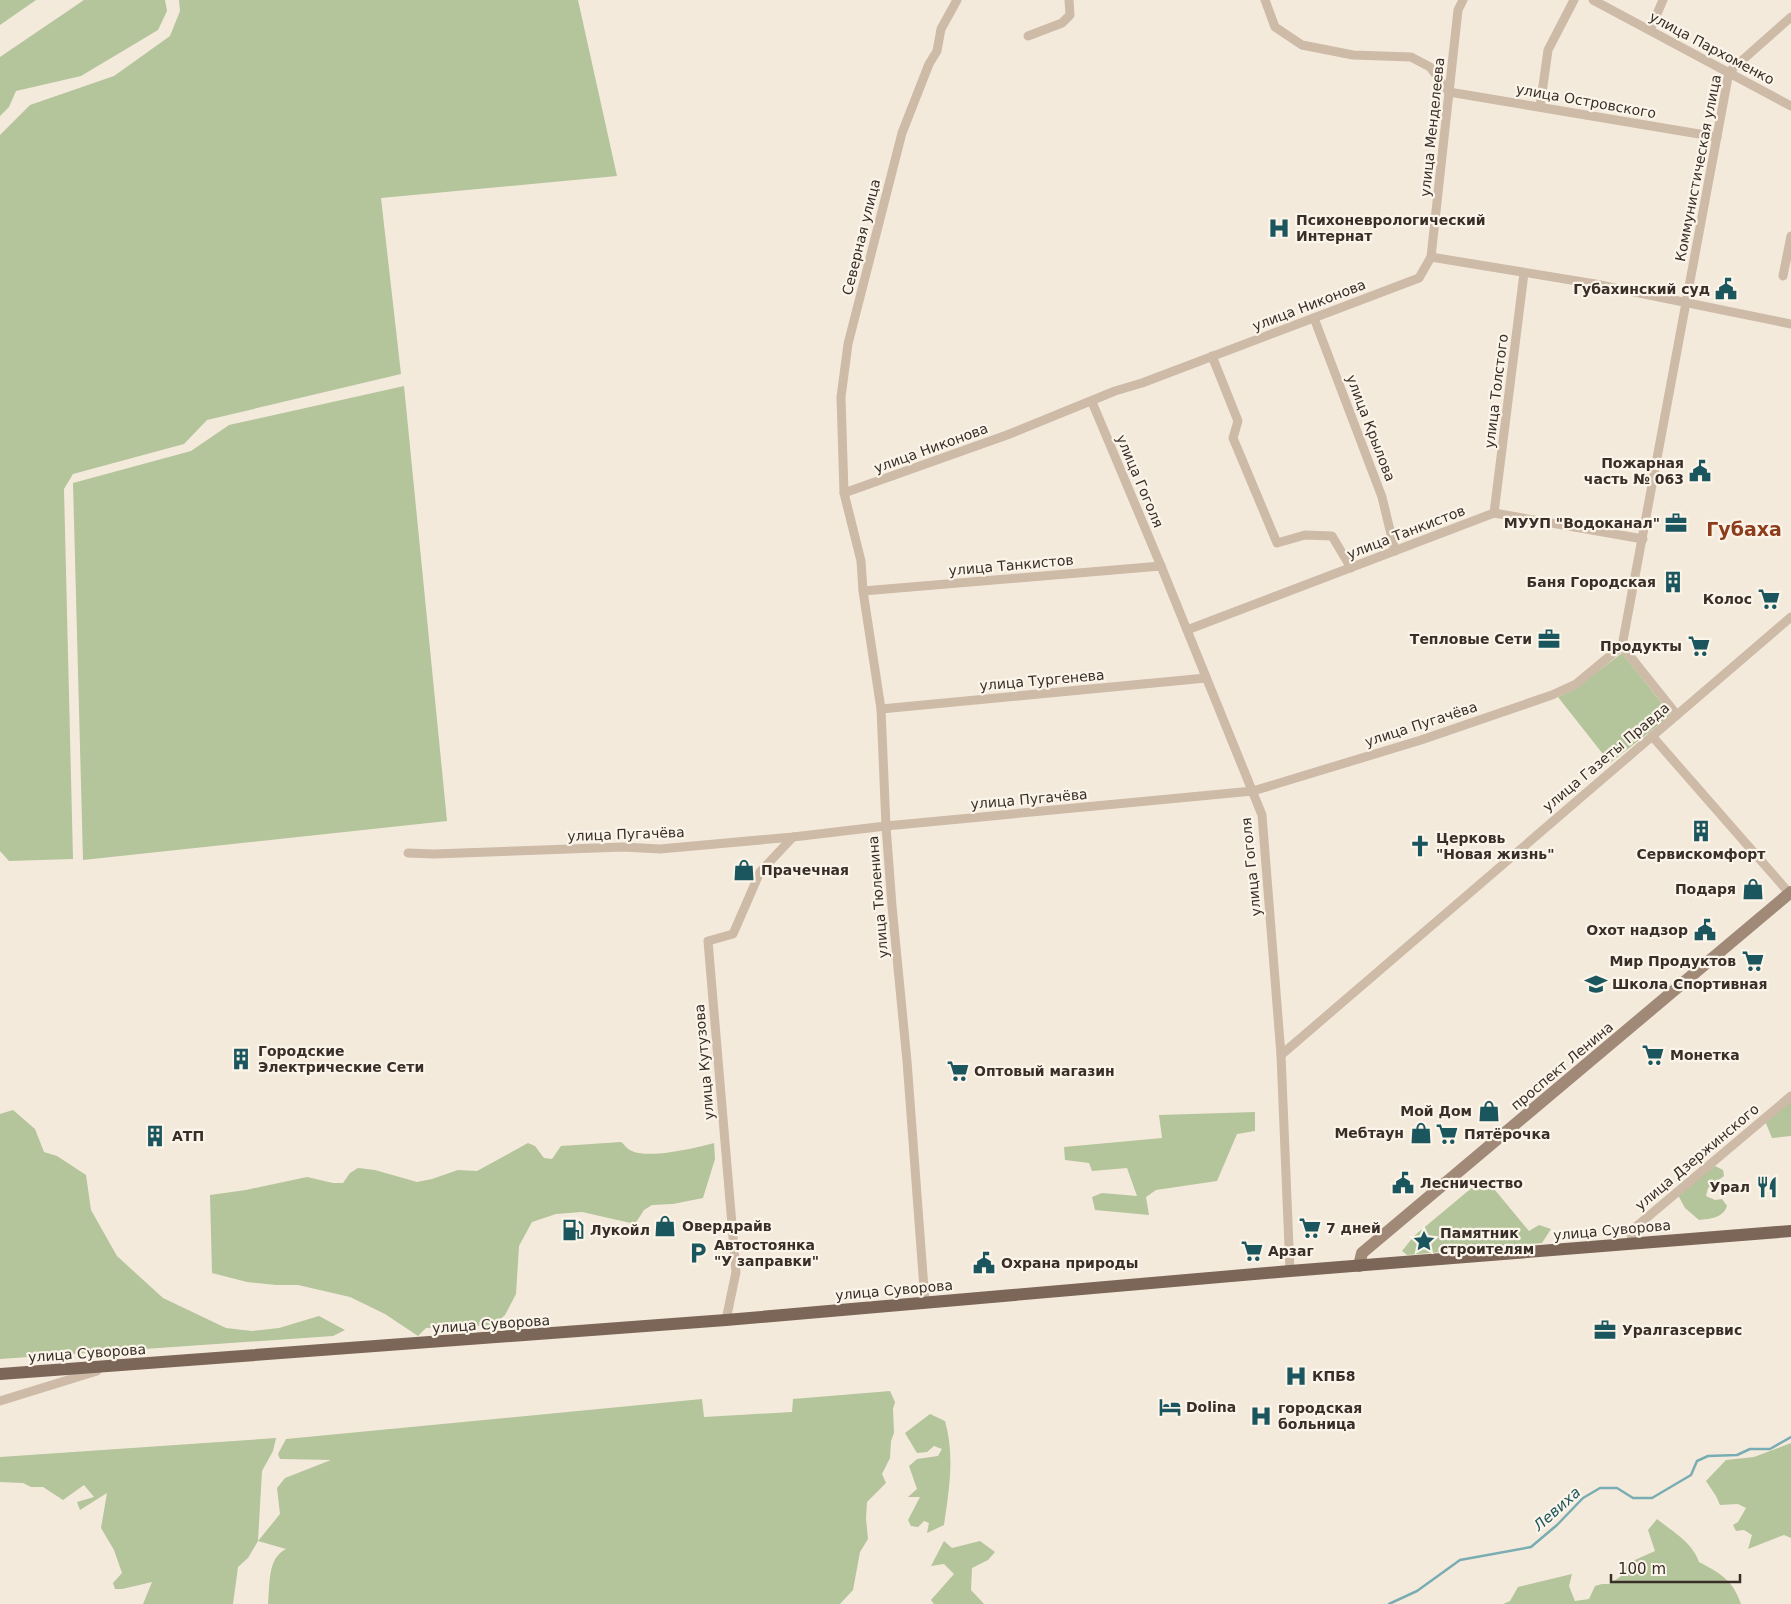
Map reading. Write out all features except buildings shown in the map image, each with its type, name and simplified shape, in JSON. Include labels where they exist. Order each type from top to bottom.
[{"type":"main road","name":"проспект Ленина","points":[[1359,1266],[1362,1253],[1790,893]]},
{"type":"main road","name":"улица Суворова","points":[[0,1374],[726,1320],[1290,1271],[1791,1231]]},
{"type":"street","name":"Северная улица","points":[[844,493],[842,397],[848,344],[902,133],[929,64],[937,51],[941,29],[957,0]]},
{"type":"street","points":[[1028,36],[1062,23],[1070,15],[1069,0]]},
{"type":"street","points":[[1265,0],[1275,27],[1302,45],[1353,55],[1411,57],[1430,67],[1449,92]]},
{"type":"street","name":"улица Менделеева","points":[[1431,257],[1458,10],[1464,0]]},
{"type":"street","points":[[1540,107],[1548,50],[1574,0]]},
{"type":"street","name":"улица Пархоменко","points":[[1593,0],[1791,106]]},
{"type":"street","points":[[1650,30],[1663,0]]},
{"type":"street","name":"Коммунистическая улица","points":[[1622,646],[1729,72],[1791,17]]},
{"type":"street","name":"улица Островского","points":[[1449,92],[1717,137]]},
{"type":"street","points":[[1783,276],[1791,236]]},
{"type":"street","name":"улица Никонова","points":[[844,493],[1007,435],[1115,392],[1419,278],[1431,257]]},
{"type":"street","points":[[1431,257],[1595,284],[1791,324]]},
{"type":"street","name":"улица Толстого","points":[[1494,512],[1524,273]]},
{"type":"street","name":"улица Крылова","points":[[1314,318],[1382,497],[1395,551]]},
{"type":"street","points":[[1212,356],[1238,421],[1233,438],[1277,543],[1304,534],[1332,536],[1351,568]]},
{"type":"street","name":"улица Гоголя","points":[[1092,402],[1262,815],[1281,1055],[1290,1271]]},
{"type":"street","name":"улица Тюленина","points":[[844,493],[861,561],[863,591],[881,709],[886,826],[908,1071],[925,1302]]},
{"type":"street","points":[[1494,512],[1643,539]]},
{"type":"street","name":"улица Танкистов","points":[[1187,630],[1494,512]]},
{"type":"street","name":"улица Танкистов","points":[[863,591],[1161,566]]},
{"type":"street","name":"улица Газеты Правда","points":[[1281,1055],[1791,617]]},
{"type":"street","points":[[1622,646],[1677,715]]},
{"type":"street","name":"улица Пугачёва","points":[[408,853],[434,854],[623,848],[660,849],[1252,792],[1421,740],[1552,695],[1576,684],[1622,646]]},
{"type":"street","name":"улица Тургенева","points":[[881,709],[1206,678]]},
{"type":"street","points":[[1652,736],[1790,893]]},
{"type":"street","name":"улица Кутузова","points":[[726,1320],[736,1272],[708,941],[733,934],[760,872],[793,837]]},
{"type":"street","name":"улица Дзержинского","points":[[1632,1244],[1631,1231],[1791,1096]]},
{"type":"street","points":[[0,1401],[109,1367]]},
{"type":"green space","points":[[0,0],[36,0],[0,25]]},
{"type":"green space","points":[[84,0],[165,0],[167,11],[158,30],[81,76],[16,91],[9,107],[0,116],[0,57]]},
{"type":"green space","points":[[179,0],[578,0],[617,176],[381,198],[401,374],[207,420],[184,444],[73,474],[64,489],[73,859],[9,861],[0,851],[0,135],[30,105],[114,76],[170,36],[180,11]]},
{"type":"green space","points":[[404,386],[447,821],[83,860],[73,483],[191,451],[229,425]]},
{"type":"green space","points":[[1622,653],[1671,715],[1610,763],[1558,697],[1575,689]]},
{"type":"green space","points":[[1791,1100],[1791,1136],[1772,1138],[1765,1121]]},
{"type":"green space","points":[[13,1110],[35,1129],[44,1152],[57,1156],[86,1175],[91,1210],[117,1256],[163,1298],[226,1328],[252,1331],[279,1328],[319,1316],[345,1330],[333,1336],[0,1359],[0,1114]]},
{"type":"green space","points":[[1255,1112],[1255,1131],[1237,1134],[1217,1181],[1156,1190],[1146,1197],[1149,1215],[1095,1210],[1092,1197],[1102,1193],[1137,1196],[1127,1168],[1092,1171],[1089,1163],[1065,1160],[1064,1147],[1162,1138],[1159,1115]]},
{"type":"green space","points":[[621,1142],[630,1150],[647,1154],[696,1148],[714,1143],[715,1159],[703,1198],[673,1204],[652,1205],[644,1210],[635,1224],[582,1212],[556,1214],[532,1222],[519,1246],[516,1294],[505,1315],[494,1325],[426,1328],[418,1336],[385,1314],[350,1297],[298,1285],[247,1282],[212,1273],[210,1195],[246,1190],[307,1177],[333,1183],[343,1183],[350,1173],[358,1168],[375,1170],[417,1182],[458,1170],[477,1171],[528,1143],[535,1146],[544,1158],[552,1159],[561,1146]]},
{"type":"green space","points":[[1715,1166],[1723,1170],[1724,1176],[1708,1188],[1706,1196],[1715,1200],[1722,1199],[1727,1206],[1719,1215],[1699,1220],[1685,1208],[1678,1195]]},
{"type":"green space","points":[[1480,1181],[1490,1184],[1529,1231],[1539,1225],[1551,1229],[1542,1243],[1407,1255],[1402,1251],[1414,1236]]},
{"type":"green space","points":[[890,1391],[895,1402],[893,1409],[894,1433],[891,1441],[890,1458],[882,1474],[886,1483],[867,1502],[868,1539],[860,1552],[853,1590],[840,1604],[268,1604],[272,1566],[275,1559],[286,1549],[258,1541],[280,1514],[277,1488],[285,1478],[331,1460],[280,1459],[278,1454],[286,1439],[702,1399],[704,1417],[792,1412],[793,1399]]},
{"type":"green space","points":[[930,1414],[945,1421],[950,1447],[950,1473],[944,1525],[927,1533],[929,1523],[924,1521],[918,1527],[911,1526],[908,1520],[920,1497],[908,1497],[917,1489],[909,1466],[917,1459],[938,1456],[942,1449],[934,1446],[927,1452],[917,1453],[905,1433]]},
{"type":"green space","points":[[276,1438],[273,1451],[262,1471],[258,1541],[248,1558],[238,1567],[233,1604],[143,1604],[152,1582],[122,1589],[115,1589],[113,1583],[122,1573],[114,1550],[101,1528],[107,1493],[80,1510],[77,1502],[94,1497],[84,1485],[63,1500],[43,1487],[31,1487],[23,1483],[0,1482],[0,1457]]},
{"type":"green space","points":[[1791,1443],[1791,1538],[1784,1535],[1748,1549],[1752,1535],[1744,1530],[1736,1531],[1733,1525],[1738,1522],[1746,1508],[1738,1504],[1720,1505],[1706,1481],[1726,1460],[1754,1457]]},
{"type":"green space","points":[[1657,1519],[1687,1543],[1699,1562],[1730,1583],[1741,1604],[1503,1604],[1510,1601],[1518,1587],[1572,1574],[1569,1586],[1575,1601],[1589,1599],[1595,1586],[1609,1584],[1620,1577],[1628,1563],[1655,1551],[1648,1530]]},
{"type":"green space","points":[[944,1541],[952,1548],[980,1541],[995,1552],[988,1560],[972,1568],[971,1590],[984,1604],[934,1604],[931,1600],[954,1574],[944,1564],[931,1566]]},
{"type":"waterway","name":"Левиха","points":[[1389,1604],[1417,1591],[1460,1560],[1531,1547],[1557,1525],[1583,1498],[1600,1488],[1617,1488],[1633,1498],[1652,1498],[1691,1475],[1697,1461],[1708,1456],[1737,1455],[1750,1449],[1770,1449],[1791,1437]]},
{"type":"place","name":"Психоневрологический Интернат","points":[[1279,228]]},
{"type":"place","name":"Губахинский суд","points":[[1726,289]]},
{"type":"place","name":"Пожарная часть № 063","points":[[1700,471]]},
{"type":"place","name":"МУУП \"Водоканал\"","points":[[1676,523]]},
{"type":"place","name":"Баня Городская","points":[[1673,582]]},
{"type":"place","name":"Колос","points":[[1769,599]]},
{"type":"place","name":"Тепловые Сети","points":[[1549,639]]},
{"type":"place","name":"Продукты","points":[[1699,646]]},
{"type":"place","name":"Сервискомфорт","points":[[1701,831]]},
{"type":"place","name":"Церковь \"Новая жизнь\"","points":[[1420,846]]},
{"type":"place","name":"Прачечная","points":[[744,870]]},
{"type":"place","name":"Подаря","points":[[1753,889]]},
{"type":"place","name":"Охот надзор","points":[[1705,930]]},
{"type":"place","name":"Мир Продуктов","points":[[1753,961]]},
{"type":"place","name":"Школа Спортивная","points":[[1596,984]]},
{"type":"place","name":"Монетка","points":[[1653,1055]]},
{"type":"place","name":"Городские Электрические Сети","points":[[241,1059]]},
{"type":"place","name":"Оптовый магазин","points":[[958,1071]]},
{"type":"place","name":"Мой Дом","points":[[1489,1111]]},
{"type":"place","name":"Мебтаун","points":[[1421,1133]]},
{"type":"place","name":"Пятёрочка","points":[[1447,1134]]},
{"type":"place","name":"АТП","points":[[155,1136]]},
{"type":"place","name":"Лесничество","points":[[1403,1183]]},
{"type":"place","name":"Урал","points":[[1767,1187]]},
{"type":"place","name":"Овердрайв","points":[[665,1226]]},
{"type":"place","name":"7 дней","points":[[1310,1228]]},
{"type":"place","name":"Лукойл","points":[[573,1230]]},
{"type":"place","name":"Памятник строителям","points":[[1424,1241]]},
{"type":"place","name":"Арзаг","points":[[1252,1251]]},
{"type":"place","name":"Автостоянка \"У заправки\"","points":[[698,1253]]},
{"type":"place","name":"Охрана природы","points":[[984,1263]]},
{"type":"place","name":"Уралгазсервис","points":[[1605,1330]]},
{"type":"place","name":"КПБ8","points":[[1296,1376]]},
{"type":"place","name":"Dolina","points":[[1170,1407]]},
{"type":"place","name":"городская больница","points":[[1261,1416]]},
{"type":"district","name":"Губаха","points":[[1744,529]]}]
